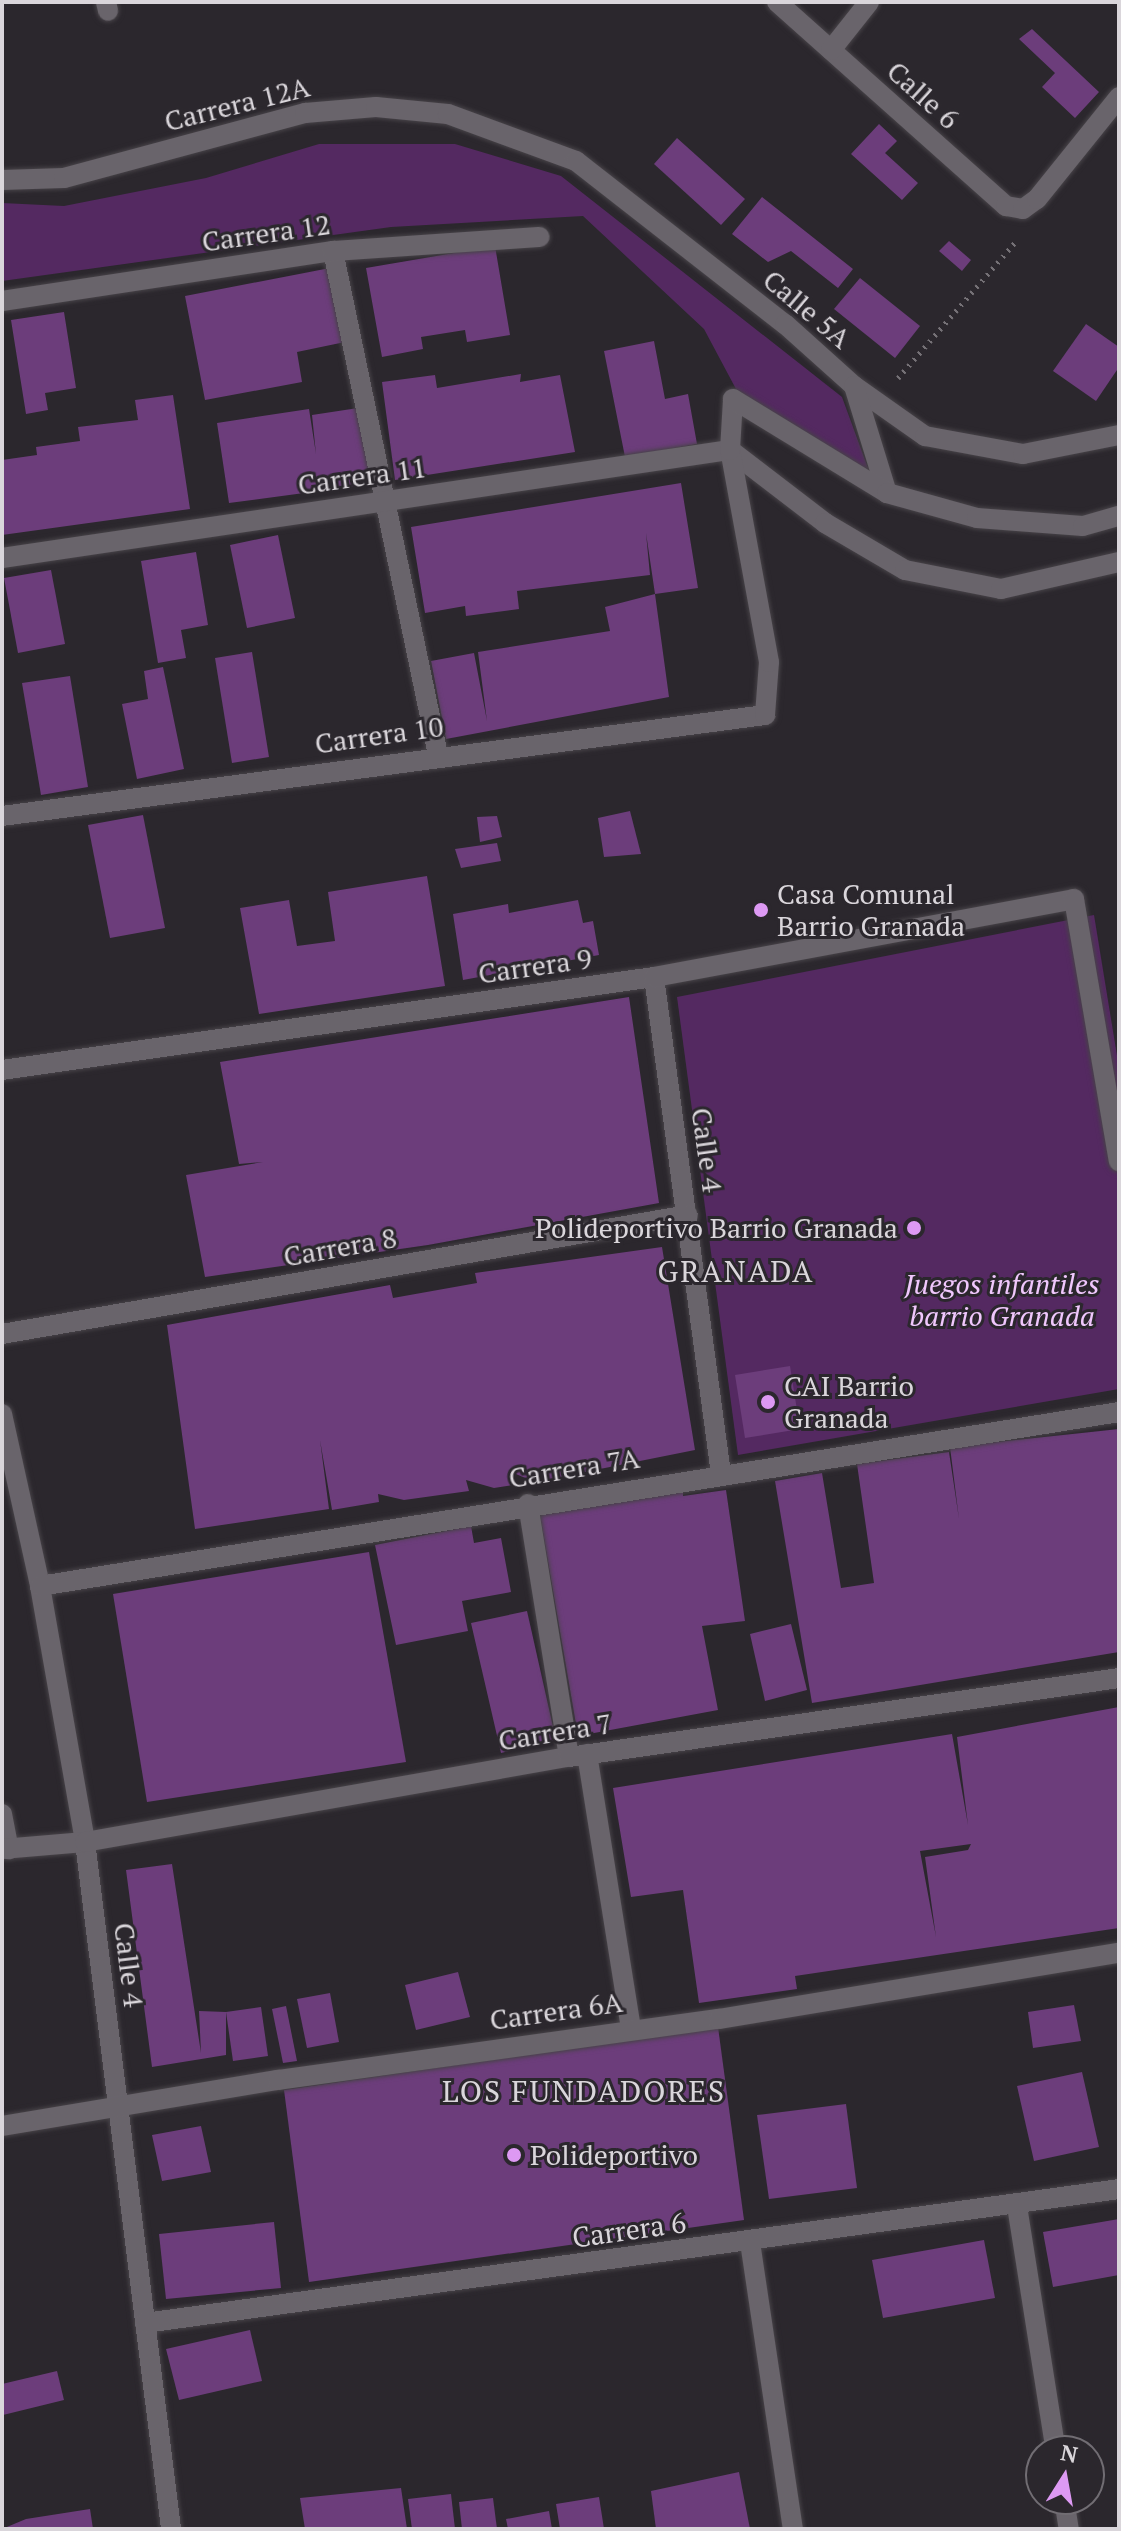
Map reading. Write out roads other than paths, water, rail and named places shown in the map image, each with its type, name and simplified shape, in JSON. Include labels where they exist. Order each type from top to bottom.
[{"type":"street","name":"Calle 6","points":[[777,2],[1006,206],[1030,204],[1119,97]]},
{"type":"street","points":[[831,50],[869,2]]},
{"type":"street","name":"Carrera 12A","points":[[2,180],[64,178],[305,113],[376,107],[448,114],[576,161]]},
{"type":"street","name":"Calle 5A","points":[[576,161],[785,324],[854,386],[925,436],[1023,454],[1119,435]]},
{"type":"street","name":"Carrera 12","points":[[2,301],[333,251],[540,237]]},
{"type":"street","points":[[333,251],[438,755]]},
{"type":"street","points":[[854,386],[887,493]]},
{"type":"street","points":[[1119,516],[1083,526],[977,518],[887,493],[733,399],[730,450],[825,523],[905,570],[1001,589],[1119,562]]},
{"type":"street","name":"Carrera 11","points":[[2,558],[730,450]]},
{"type":"street","name":"Carrera 10","points":[[2,816],[438,755],[765,715],[769,662],[730,450]]},
{"type":"street","name":"Carrera 9","points":[[2,1070],[654,977],[1074,899],[1119,1161]]},
{"type":"street","name":"Calle 4","points":[[654,977],[721,1474]]},
{"type":"street","name":"Carrera 8","points":[[2,1334],[688,1215]]},
{"type":"street","name":"Carrera 7A","points":[[40,1586],[528,1504],[1119,1412]]},
{"type":"street","name":"Calle 4","points":[[2,1414],[40,1586],[85,1842],[171,2529]]},
{"type":"street","points":[[528,1504],[631,2028]]},
{"type":"street","name":"Carrera 7","points":[[5,1849],[85,1842],[578,1755],[1119,1678]]},
{"type":"street","points":[[2,1814],[5,1849]]},
{"type":"street","name":"Carrera 6A","points":[[2,2126],[631,2028],[719,2019],[1119,1953]]},
{"type":"street","name":"Carrera 6","points":[[145,2323],[1017,2206],[1119,2189]]},
{"type":"street","points":[[1017,2206],[1053,2435]]},
{"type":"street","points":[[750,2242],[793,2529]]},
{"type":"place","name":"Casa Comunal Barrio Granada","points":[[761,910]]},
{"type":"place","name":"Polideportivo Barrio Granada","points":[[914,1228]]},
{"type":"place","name":"CAI Barrio Granada","points":[[768,1402]]},
{"type":"place","name":"Polideportivo","points":[[514,2155]]},
{"type":"district","name":"GRANADA","points":[[736,1271]]},
{"type":"district","name":"LOS FUNDADORES","points":[[584,2091]]},
{"type":"park label","name":"Juegos infantiles barrio Granada","points":[[1002,1300]]}]
